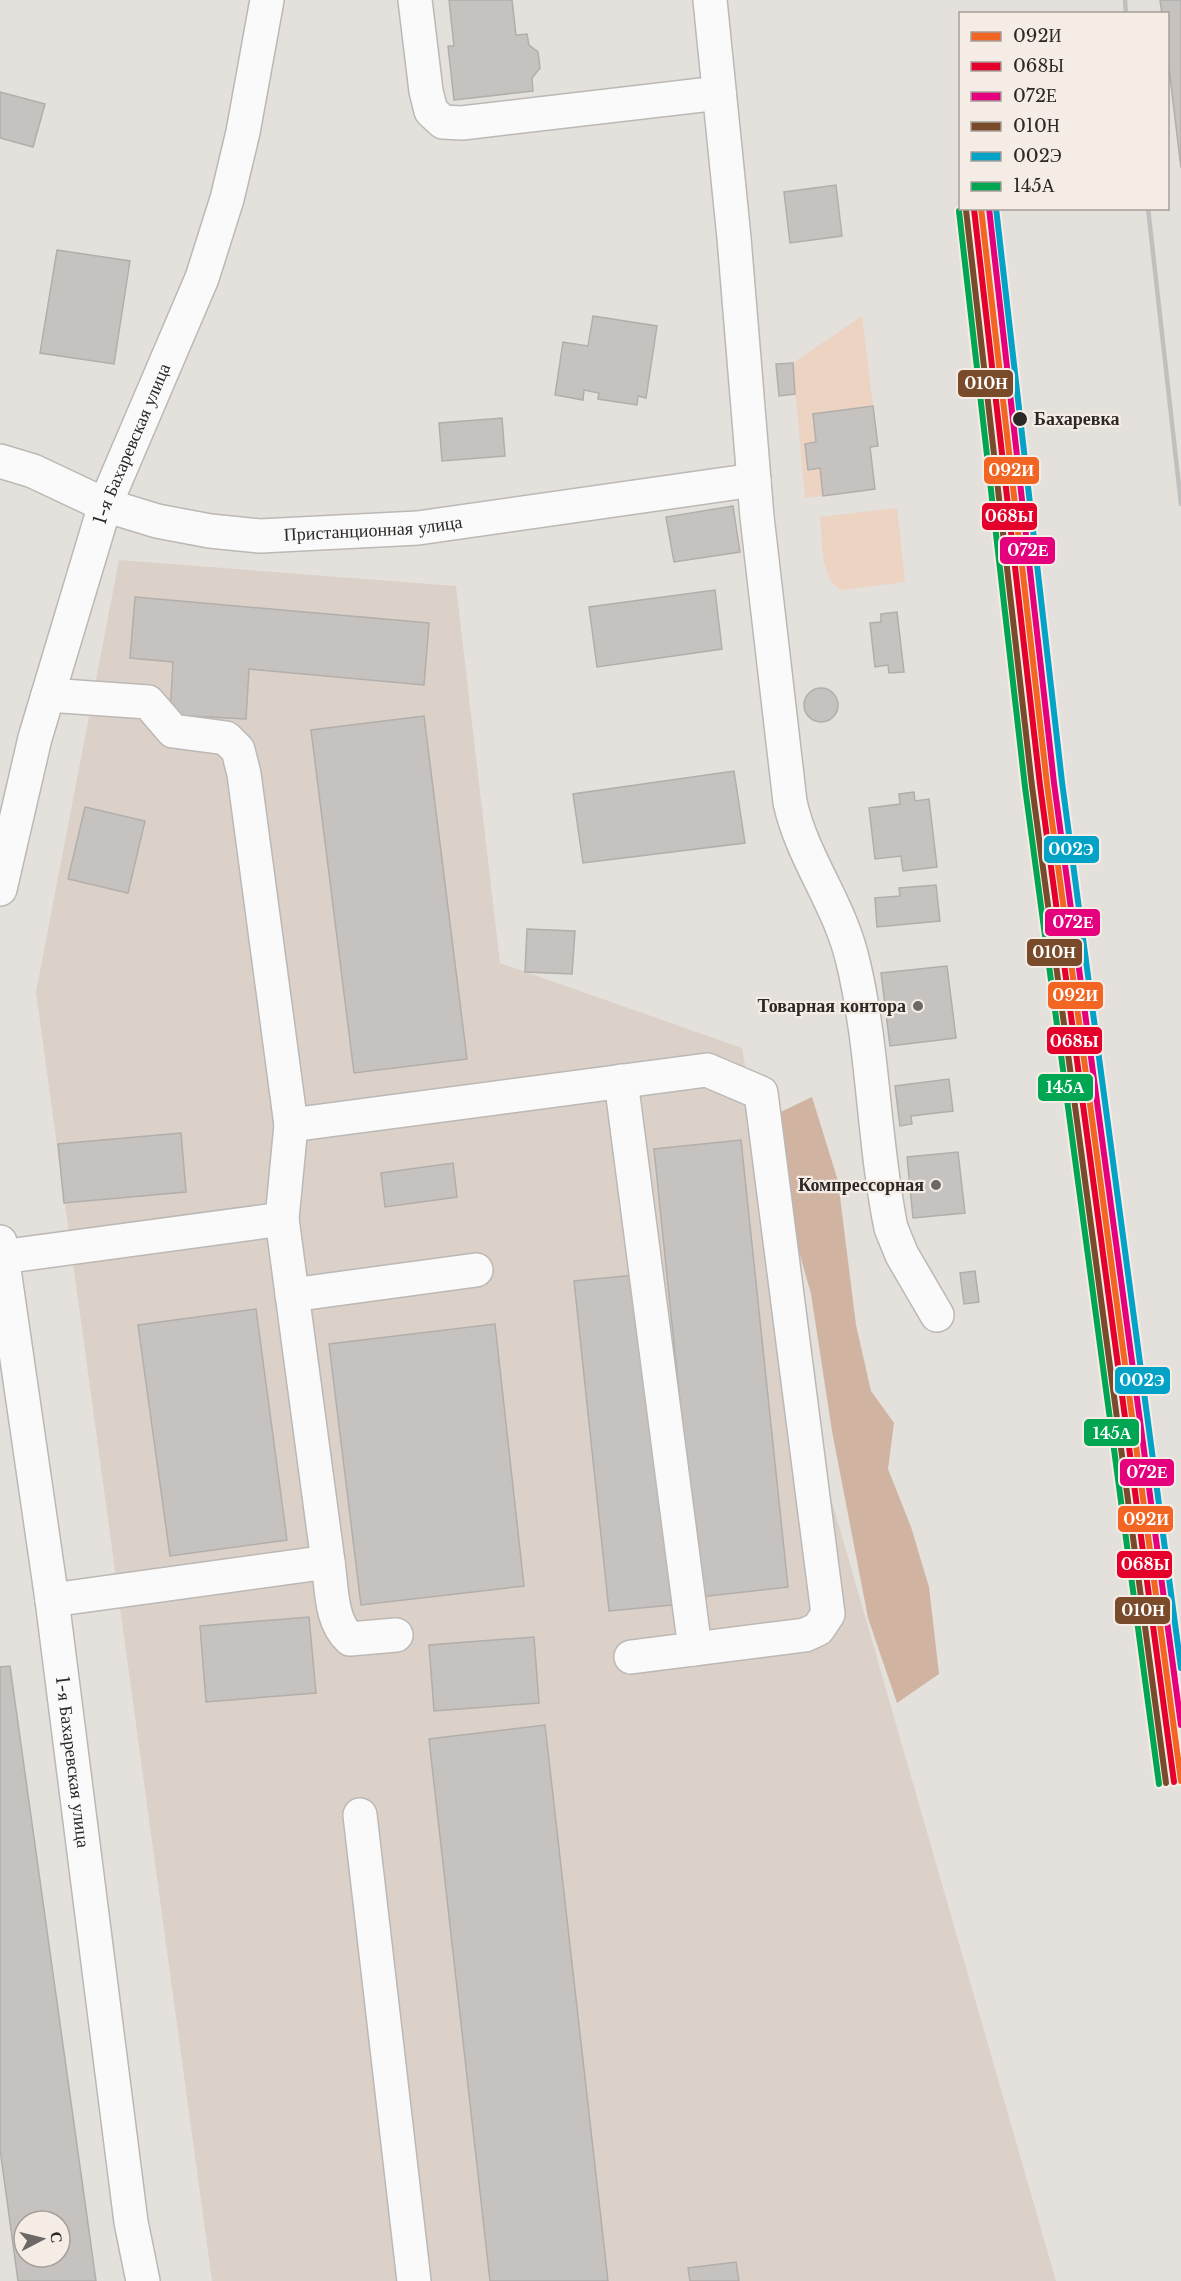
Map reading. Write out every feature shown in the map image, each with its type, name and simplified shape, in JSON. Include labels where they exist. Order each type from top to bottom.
[{"type":"street","name":"1-я Бахаревская улица","points":[[0,890],[35,738],[105,505],[202,278],[226,199],[243,132],[267,0]]},
{"type":"street","points":[[415,0],[426,91],[431,111],[443,122],[462,123],[719,93]]},
{"type":"street","points":[[710,0],[772,661],[795,825],[835,908],[853,961],[891,1228],[902,1255],[938,1315]]},
{"type":"street","name":"Пристанционная улица","points":[[0,460],[33,471],[105,505],[157,521],[210,531],[260,536],[418,528],[754,480]]},
{"type":"street","points":[[48,695],[148,702],[173,731],[226,738],[238,750],[246,786],[291,1125],[282,1219],[335,1612],[341,1630],[350,1639],[396,1635]]},
{"type":"street","points":[[0,795],[35,738]]},
{"type":"street","points":[[291,1125],[707,1070],[761,1092],[828,1598],[828,1614],[818,1629],[805,1635],[631,1658]]},
{"type":"street","points":[[621,1081],[695,1649]]},
{"type":"street","points":[[1,1249],[282,1219]]},
{"type":"street","name":"1-я Бахаревская улица","points":[[1,1249],[52,1600],[131,2222],[143,2281]]},
{"type":"street","points":[[292,1295],[476,1270]]},
{"type":"street","points":[[52,1600],[328,1562]]},
{"type":"street","points":[[360,1815],[414,2281]]},
{"type":"shaded area","points":[[862,316],[873,406],[813,414],[816,442],[805,444],[808,469],[820,468],[823,496],[805,498],[793,363]]},
{"type":"shaded area","points":[[897,508],[905,582],[842,590],[835,585],[826,568],[820,517]]},
{"type":"shaded area","points":[[119,560],[456,586],[500,963],[742,1048],[800,1390],[1056,2281],[212,2281],[36,992]]},
{"type":"shaded area","points":[[812,1097],[838,1181],[856,1325],[871,1391],[894,1423],[888,1469],[911,1527],[929,1587],[939,1674],[897,1703],[868,1618],[832,1431],[811,1294],[789,1216],[770,1117]]},
{"type":"building","points":[[449,0],[512,0],[516,35],[527,34],[529,45],[538,52],[540,68],[532,78],[533,91],[454,100],[448,46],[454,46]]},
{"type":"building","points":[[1160,0],[1181,0],[1181,168],[1169,68],[1169,12],[1162,12]]},
{"type":"building","points":[[0,92],[45,104],[33,147],[0,138]]},
{"type":"building","points":[[836,185],[842,236],[790,243],[784,192]]},
{"type":"building","points":[[57,250],[130,261],[114,364],[40,353]]},
{"type":"building","points":[[593,316],[657,326],[646,398],[638,396],[637,405],[598,399],[599,393],[584,390],[583,400],[555,395],[563,342],[588,346]]},
{"type":"building","points":[[793,363],[795,394],[779,396],[776,364]]},
{"type":"building","points":[[873,406],[878,446],[870,447],[875,489],[823,496],[820,468],[808,470],[805,444],[816,442],[813,414]]},
{"type":"building","points":[[502,418],[505,456],[442,461],[439,423]]},
{"type":"building","points":[[733,506],[740,552],[674,562],[666,517]]},
{"type":"building","points":[[715,590],[722,649],[597,667],[589,607]]},
{"type":"building","points":[[135,597],[429,623],[424,685],[249,669],[246,719],[170,715],[173,662],[130,658]]},
{"type":"building","points":[[897,612],[904,672],[889,673],[888,665],[875,667],[870,623],[881,622],[881,614]]},
{"type":"building","points":[[821,688],[833,693],[838,705],[833,717],[821,722],[809,717],[804,705],[809,693]]},
{"type":"building","points":[[424,716],[467,1059],[354,1073],[311,730]]},
{"type":"building","points":[[734,771],[745,843],[583,863],[573,794]]},
{"type":"building","points":[[914,792],[915,801],[929,799],[937,867],[903,871],[901,856],[875,859],[869,808],[900,804],[899,794]]},
{"type":"building","points":[[85,807],[145,821],[128,893],[68,879]]},
{"type":"building","points":[[936,885],[940,921],[877,927],[875,898],[900,896],[899,888]]},
{"type":"building","points":[[527,929],[575,931],[572,974],[525,972]]},
{"type":"building","name":"Товарная контора","points":[[947,966],[956,1038],[890,1046],[881,973]]},
{"type":"building","points":[[949,1079],[953,1111],[911,1116],[912,1124],[900,1126],[895,1086]]},
{"type":"building","points":[[181,1133],[186,1192],[64,1203],[58,1144]]},
{"type":"building","points":[[741,1140],[788,1587],[700,1597],[654,1149]]},
{"type":"building","name":"Компрессорная","points":[[958,1152],[965,1213],[913,1218],[907,1157]]},
{"type":"building","points":[[453,1163],[457,1197],[385,1207],[381,1173]]},
{"type":"building","points":[[975,1271],[979,1302],[964,1304],[960,1273]]},
{"type":"building","points":[[635,1275],[672,1605],[609,1611],[574,1281]]},
{"type":"building","points":[[256,1309],[287,1540],[170,1556],[138,1325]]},
{"type":"building","points":[[495,1324],[524,1586],[361,1605],[329,1344]]},
{"type":"building","points":[[309,1617],[316,1693],[206,1702],[200,1626]]},
{"type":"building","points":[[534,1637],[539,1703],[434,1711],[429,1645]]},
{"type":"building","points":[[10,1666],[96,2281],[18,2281],[16,2269],[72,2269],[72,2209],[12,2209],[12,2237],[0,2149],[0,1667]]},
{"type":"building","points":[[545,1725],[608,2281],[490,2281],[429,1739]]},
{"type":"building","points":[[736,2262],[739,2281],[690,2281],[688,2268]]},
{"type":"railway","points":[[1125,0],[1126,12]]},
{"type":"railway","points":[[1148,210],[1181,504]]},
{"type":"transit line","name":"010Н","points":[[966,210],[1032,786],[1166,1783]]},
{"type":"transit line","name":"068Ы","points":[[974,210],[1040,785],[1174,1782]]},
{"type":"transit line","name":"092И","points":[[981,210],[1047,784],[1181,1781]]},
{"type":"transit line","name":"072Е","points":[[989,210],[1054,783],[1181,1725]]},
{"type":"transit line","name":"002Э","points":[[996,210],[1062,782],[1181,1668]]},
{"type":"transit line","name":"145А","points":[[959,211],[1025,787],[1159,1784]]},
{"type":"place","name":"Бахаревка","points":[[1020,419]]},
{"type":"place","name":"Товарная контора","points":[[918,1006]]},
{"type":"place","name":"Компрессорная","points":[[936,1185]]}]
